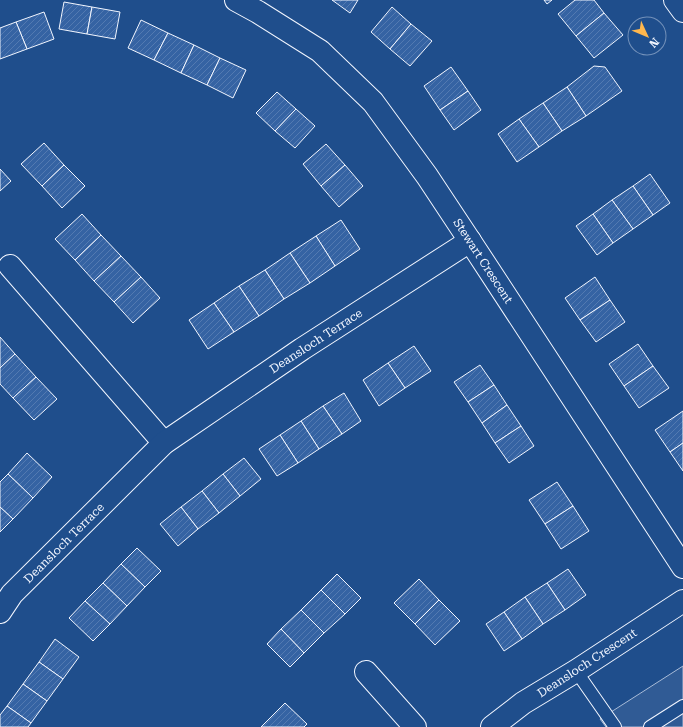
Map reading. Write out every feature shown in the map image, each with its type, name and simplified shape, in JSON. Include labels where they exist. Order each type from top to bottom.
[{"type":"street","name":"Stewart Crescent","points":[[236,0],[320,51],[373,102],[427,176],[683,567]]},
{"type":"street","points":[[675,0],[683,11]]},
{"type":"street","name":"Deansloch Terrace","points":[[0,612],[12,594],[164,443],[302,349],[470,241]]},
{"type":"street","points":[[10,266],[164,443]]},
{"type":"street","name":"Deansloch Crescent","points":[[492,727],[523,703],[576,671],[683,601]]},
{"type":"street","points":[[366,672],[415,727]]},
{"type":"lane","points":[[576,671],[614,727]]},
{"type":"lane","points":[[650,727],[683,706]]},
{"type":"shaded area","points":[[683,666],[683,727],[606,727],[600,719]]},
{"type":"building","points":[[332,0],[358,0],[350,13]]},
{"type":"building","points":[[544,0],[552,0],[547,4]]},
{"type":"building","points":[[575,0],[594,0],[604,13],[576,36],[558,14]]},
{"type":"building","points":[[64,2],[92,7],[87,34],[59,29]]},
{"type":"building","points":[[92,7],[120,12],[115,39],[87,34]]},
{"type":"building","points":[[392,7],[411,24],[390,49],[371,32]]},
{"type":"building","points":[[44,12],[54,39],[27,49],[16,22]]},
{"type":"building","points":[[604,13],[623,35],[594,58],[576,36]]},
{"type":"building","points":[[141,20],[168,33],[154,60],[128,48]]},
{"type":"building","points":[[16,22],[27,49],[0,59],[0,28]]},
{"type":"building","points":[[411,24],[432,41],[410,66],[390,49]]},
{"type":"building","points":[[168,33],[194,45],[181,73],[154,60]]},
{"type":"building","points":[[194,45],[220,58],[207,85],[181,73]]},
{"type":"building","points":[[220,58],[246,70],[233,98],[207,85]]},
{"type":"building","points":[[594,66],[605,67],[622,91],[586,116],[567,87]]},
{"type":"building","points":[[451,67],[468,91],[440,110],[424,86]]},
{"type":"building","points":[[567,87],[586,116],[562,131],[543,103]]},
{"type":"building","points":[[468,91],[481,110],[454,130],[440,110]]},
{"type":"building","points":[[277,92],[296,109],[275,131],[256,113]]},
{"type":"building","points":[[543,103],[562,131],[539,147],[519,119]]},
{"type":"building","points":[[296,109],[315,126],[295,148],[275,131]]},
{"type":"building","points":[[519,119],[539,147],[517,162],[498,134]]},
{"type":"building","points":[[44,143],[64,165],[42,186],[21,164]]},
{"type":"building","points":[[326,144],[345,165],[321,186],[303,164]]},
{"type":"building","points":[[64,165],[85,186],[62,208],[42,186]]},
{"type":"building","points":[[345,165],[363,186],[339,207],[321,186]]},
{"type":"building","points":[[0,169],[11,181],[0,191]]},
{"type":"building","points":[[650,174],[670,203],[653,215],[633,186]]},
{"type":"building","points":[[633,186],[653,215],[633,229],[612,200]]},
{"type":"building","points":[[612,200],[633,229],[613,243],[593,214]]},
{"type":"building","points":[[82,214],[101,235],[75,260],[55,239]]},
{"type":"building","points":[[593,214],[613,243],[597,255],[576,226]]},
{"type":"building","points":[[341,220],[360,249],[335,266],[316,236]]},
{"type":"building","points":[[101,235],[121,256],[94,281],[75,260]]},
{"type":"building","points":[[316,236],[335,266],[310,283],[290,253]]},
{"type":"building","points":[[290,253],[310,283],[284,299],[265,270]]},
{"type":"building","points":[[121,256],[141,277],[114,302],[94,281]]},
{"type":"building","points":[[265,270],[284,299],[259,316],[239,286]]},
{"type":"building","points":[[141,277],[160,298],[133,323],[114,302]]},
{"type":"building","points":[[595,277],[610,300],[580,320],[565,298]]},
{"type":"building","points":[[239,286],[259,316],[234,332],[214,303]]},
{"type":"building","points":[[610,300],[625,322],[596,342],[580,320]]},
{"type":"building","points":[[214,303],[234,332],[208,349],[189,320]]},
{"type":"building","points":[[0,337],[15,354],[0,368]]},
{"type":"building","points":[[638,344],[653,366],[624,386],[609,364]]},
{"type":"building","points":[[414,346],[431,371],[405,388],[388,363]]},
{"type":"building","points":[[15,354],[36,377],[13,398],[0,384],[0,368]]},
{"type":"building","points":[[388,363],[405,388],[379,406],[363,380]]},
{"type":"building","points":[[480,365],[494,385],[468,402],[454,382]]},
{"type":"building","points":[[653,366],[669,388],[639,408],[624,386]]},
{"type":"building","points":[[36,377],[57,399],[34,420],[13,398]]},
{"type":"building","points":[[494,385],[507,405],[482,423],[468,402]]},
{"type":"building","points":[[344,393],[361,421],[342,434],[323,406]]},
{"type":"building","points":[[507,405],[521,426],[495,443],[482,423]]},
{"type":"building","points":[[323,406],[342,434],[319,449],[301,421]]},
{"type":"building","points":[[683,411],[683,443],[670,452],[655,430]]},
{"type":"building","points":[[301,421],[319,449],[298,463],[280,435]]},
{"type":"building","points":[[521,426],[534,446],[509,463],[495,443]]},
{"type":"building","points":[[280,435],[298,463],[277,476],[259,449]]},
{"type":"building","points":[[683,443],[683,471],[670,452]]},
{"type":"building","points":[[27,453],[52,477],[33,498],[8,474]]},
{"type":"building","points":[[244,458],[261,479],[240,496],[223,474]]},
{"type":"building","points":[[8,474],[33,498],[13,519],[0,507],[0,482]]},
{"type":"building","points":[[223,474],[240,496],[219,513],[202,491]]},
{"type":"building","points":[[557,482],[573,506],[545,524],[529,500]]},
{"type":"building","points":[[202,491],[219,513],[198,529],[181,507]]},
{"type":"building","points":[[573,506],[589,531],[561,549],[545,524]]},
{"type":"building","points":[[0,507],[13,519],[0,532]]},
{"type":"building","points":[[181,507],[198,529],[178,546],[160,524]]},
{"type":"building","points":[[137,548],[161,571],[145,587],[121,564]]},
{"type":"building","points":[[121,564],[145,587],[127,606],[103,583]]},
{"type":"building","points":[[568,569],[586,595],[565,610],[547,583]]},
{"type":"building","points":[[337,574],[361,598],[345,614],[321,590]]},
{"type":"building","points":[[419,579],[439,600],[415,624],[394,603]]},
{"type":"building","points":[[103,583],[127,606],[110,624],[85,601]]},
{"type":"building","points":[[547,583],[565,610],[543,624],[525,597]]},
{"type":"building","points":[[321,590],[345,614],[324,633],[301,610]]},
{"type":"building","points":[[525,597],[543,624],[522,639],[504,612]]},
{"type":"building","points":[[439,600],[460,621],[435,645],[415,624]]},
{"type":"building","points":[[85,601],[110,624],[93,641],[69,618]]},
{"type":"building","points":[[301,610],[324,633],[304,653],[281,629]]},
{"type":"building","points":[[504,612],[522,639],[504,651],[486,624]]},
{"type":"building","points":[[281,629],[304,653],[290,667],[267,644]]},
{"type":"building","points":[[55,639],[79,657],[63,679],[39,662]]},
{"type":"building","points":[[39,662],[63,679],[47,701],[23,684]]},
{"type":"building","points":[[23,684],[47,701],[31,723],[7,706]]},
{"type":"building","points":[[285,703],[307,724],[304,727],[261,727]]},
{"type":"building","points":[[7,706],[31,723],[28,727],[0,727],[0,715]]}]
